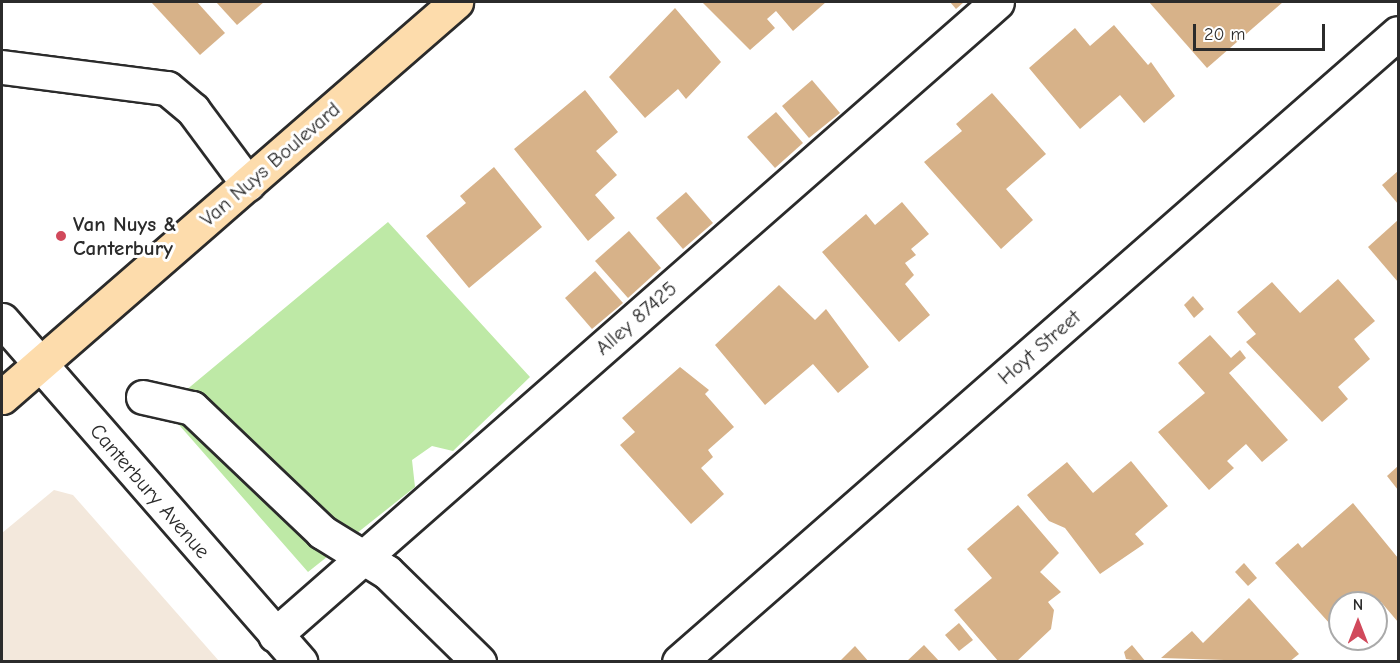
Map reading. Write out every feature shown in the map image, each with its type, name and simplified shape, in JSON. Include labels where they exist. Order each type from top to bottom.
[{"type":"main road","name":"Van Nuys Boulevard","points":[[2,397],[456,2]]},
{"type":"street","name":"Alley 87425","points":[[275,634],[997,2]]},
{"type":"street","name":"Hoyt Street","points":[[679,662],[1398,33]]},
{"type":"street","points":[[2,67],[166,88],[193,110],[248,184]]},
{"type":"street","name":"Canterbury Avenue","points":[[2,320],[300,662]]},
{"type":"street","points":[[143,397],[192,408],[322,532],[360,560],[387,572],[479,662]]},
{"type":"shaded area","points":[[54,490],[73,495],[219,661],[2,661],[2,533]]},
{"type":"green space","points":[[388,222],[530,377],[453,451],[432,446],[412,460],[415,487],[308,572],[173,418],[185,391]]},
{"type":"building","points":[[151,2],[197,2],[225,33],[200,55]]},
{"type":"building","points":[[216,2],[264,2],[237,25]]},
{"type":"building","points":[[702,2],[826,2],[793,31],[776,11],[767,19],[775,28],[750,50]]},
{"type":"building","points":[[950,2],[964,2],[956,9]]},
{"type":"building","points":[[1149,2],[1283,2],[1207,68]]},
{"type":"building","points":[[675,8],[721,62],[686,99],[678,89],[645,118],[609,77]]},
{"type":"building","points":[[1114,25],[1148,65],[1151,62],[1175,96],[1144,123],[1120,95],[1080,129],[1029,68],[1075,28],[1090,46]]},
{"type":"building","points":[[812,80],[840,113],[809,138],[782,106]]},
{"type":"building","points":[[585,90],[618,132],[596,151],[617,175],[595,195],[615,218],[588,241],[514,149]]},
{"type":"building","points":[[992,93],[1046,154],[1006,189],[1033,220],[1001,249],[924,162],[962,131],[956,124]]},
{"type":"building","points":[[776,112],[803,143],[775,168],[747,137]]},
{"type":"building","points":[[494,167],[542,227],[469,288],[426,236],[466,203],[460,196]]},
{"type":"building","points":[[1398,171],[1398,204],[1382,185]]},
{"type":"building","points":[[686,192],[713,223],[683,249],[656,218]]},
{"type":"building","points":[[902,202],[929,234],[911,249],[916,255],[905,263],[914,275],[905,284],[930,315],[899,342],[822,252],[866,214],[875,225]]},
{"type":"building","points":[[1398,220],[1398,282],[1368,247]]},
{"type":"building","points":[[629,231],[661,268],[628,298],[595,261]]},
{"type":"building","points":[[595,271],[623,303],[592,329],[565,298]]},
{"type":"building","points":[[1338,279],[1375,321],[1354,339],[1370,359],[1338,387],[1348,399],[1322,422],[1246,342],[1256,334],[1237,312],[1272,282],[1300,313]]},
{"type":"building","points":[[779,285],[815,320],[826,309],[869,367],[838,393],[813,364],[765,405],[715,345]]},
{"type":"building","points":[[1193,296],[1204,309],[1194,318],[1184,305]]},
{"type":"building","points":[[1210,335],[1231,358],[1240,350],[1246,358],[1229,373],[1288,440],[1262,462],[1246,444],[1227,461],[1234,468],[1209,490],[1158,432],[1205,393],[1178,363]]},
{"type":"building","points":[[680,367],[709,390],[705,394],[734,427],[708,450],[713,457],[701,468],[724,494],[691,524],[620,445],[635,432],[622,418]]},
{"type":"building","points":[[1131,461],[1168,506],[1135,534],[1144,544],[1100,574],[1065,528],[1049,521],[1027,495],[1067,462],[1093,493]]},
{"type":"building","points":[[1398,466],[1398,490],[1387,476]]},
{"type":"building","points":[[1353,503],[1398,558],[1398,622],[1388,610],[1388,591],[1328,591],[1328,622],[1275,563],[1298,543],[1302,548]]},
{"type":"building","points":[[1018,505],[1059,553],[1040,572],[1061,592],[1048,602],[1054,610],[1051,629],[1016,662],[999,662],[954,610],[992,578],[967,549]]},
{"type":"building","points":[[1244,563],[1257,578],[1248,586],[1235,572]]},
{"type":"building","points":[[1249,598],[1299,654],[1289,662],[1161,658],[1192,631],[1203,643]]},
{"type":"building","points":[[959,623],[973,640],[959,651],[945,635]]},
{"type":"building","points":[[924,645],[940,662],[906,662]]},
{"type":"building","points":[[1132,645],[1146,662],[1126,659],[1124,652]]},
{"type":"building","points":[[855,646],[869,662],[839,662]]},
{"type":"place","name":"Van Nuys & Canterbury","points":[[61,236]]}]
